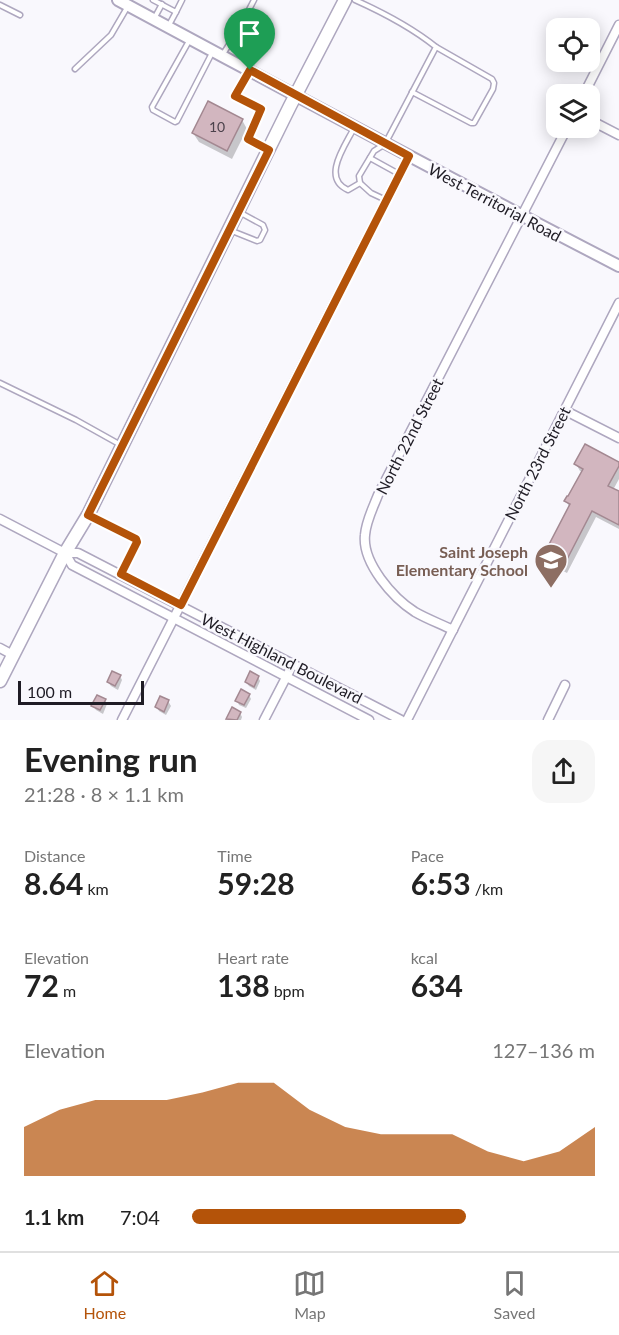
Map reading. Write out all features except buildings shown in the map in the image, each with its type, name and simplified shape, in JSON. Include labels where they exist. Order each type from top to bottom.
[{"type":"main road","points":[[0,681],[64,554],[88,515],[123,446],[340,2]]},
{"type":"street","name":"West Territorial Road","points":[[118,0],[354,128],[619,266]]},
{"type":"street","points":[[589,84],[619,25]]},
{"type":"street","points":[[600,125],[619,135]]},
{"type":"street","name":"North 22nd Street","points":[[453,630],[417,613],[404,604],[386,585],[376,573],[365,551],[364,534],[378,495],[562,138]]},
{"type":"street","points":[[122,720],[409,156]]},
{"type":"street","name":"North 23rd Street","points":[[407,720],[619,303]]},
{"type":"street","points":[[564,410],[619,438]]},
{"type":"street","points":[[0,519],[64,554],[72,565],[369,720]]},
{"type":"street","name":"West Highland Boulevard","points":[[64,554],[78,553],[121,574],[401,720]]},
{"type":"street","points":[[0,648],[13,655]]},
{"type":"street","points":[[264,720],[293,664]]},
{"type":"street","points":[[548,720],[565,685]]},
{"type":"lane","points":[[153,0],[176,12]]},
{"type":"lane","points":[[168,27],[182,0]]},
{"type":"lane","points":[[190,38],[152,107],[153,110],[175,122],[218,53],[230,45],[254,0]]},
{"type":"lane","points":[[355,0],[395,19],[492,79],[494,83],[474,123],[412,92]]},
{"type":"lane","points":[[369,6],[372,0]]},
{"type":"lane","points":[[0,4],[20,15]]},
{"type":"lane","points":[[154,19],[162,4]]},
{"type":"lane","points":[[75,69],[111,34],[129,6]]},
{"type":"lane","points":[[230,45],[242,51],[243,57],[240,65]]},
{"type":"lane","points":[[387,200],[371,193],[360,183],[359,177],[374,151],[385,144],[436,46]]},
{"type":"lane","points":[[250,70],[235,96],[261,109],[248,139],[269,150]]},
{"type":"lane","points":[[354,128],[336,164],[335,173],[340,185],[346,189],[352,189],[360,183]]},
{"type":"lane","points":[[370,158],[399,175]]},
{"type":"lane","points":[[229,230],[257,241],[260,240],[265,230],[263,225],[238,212]]},
{"type":"lane","points":[[0,383],[123,446]]},
{"type":"lane","points":[[88,515],[136,539],[137,542],[121,574]]},
{"type":"place","name":"Saint Joseph Elementary School","points":[[551,589]]},
{"type":"route","points":[[250,70],[409,156],[181,605],[121,574],[137,542],[136,539],[88,515],[269,150],[248,139],[261,109],[235,96],[250,70]]}]
